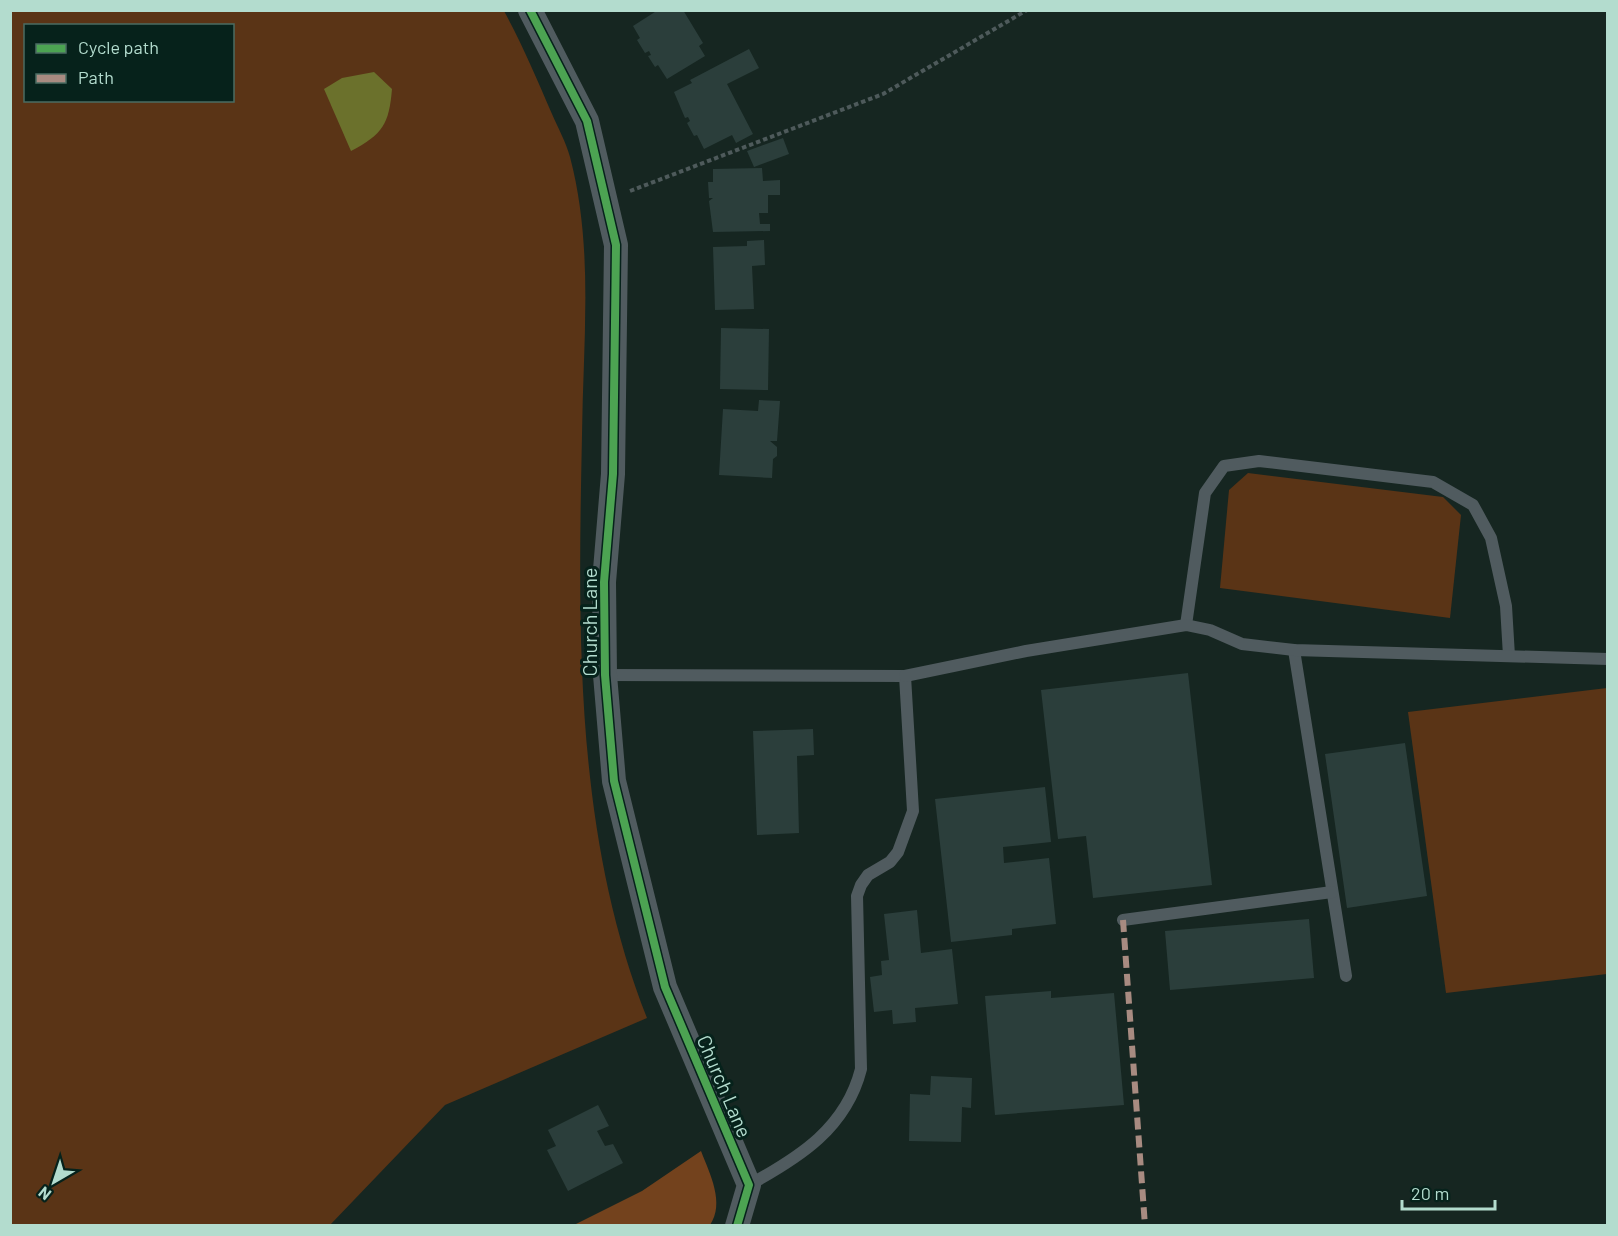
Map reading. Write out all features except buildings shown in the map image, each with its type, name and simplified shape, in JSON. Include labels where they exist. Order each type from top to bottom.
[{"type":"street","name":"Church Lane","points":[[530,10],[587,121],[616,245],[613,474],[604,582],[605,675],[614,782],[665,987],[749,1185]]},
{"type":"street","points":[[737,1226],[749,1185]]},
{"type":"lane","points":[[1186,625],[1205,493],[1224,466],[1259,461],[1433,482],[1473,505],[1491,538],[1506,606],[1509,656]]},
{"type":"lane","points":[[605,675],[905,676],[1026,651],[1186,625],[1210,630],[1242,644],[1294,650],[1608,659]]},
{"type":"lane","points":[[1294,650],[1346,976]]},
{"type":"lane","points":[[749,1185],[817,1141],[855,1094],[861,1069],[857,896],[868,875],[890,862],[898,852],[913,810],[905,676]]},
{"type":"lane","points":[[1124,920],[1332,892]]},
{"type":"path","points":[[607,200],[883,94],[1027,10]]},
{"type":"shaded area","points":[[10,11],[504,11],[570,157],[577,191],[585,260],[580,583],[586,731],[593,804],[605,876],[623,948],[647,1018],[445,1105],[330,1225],[11,1225]]},
{"type":"shaded area","points":[[374,72],[392,89],[389,111],[377,133],[351,151],[324,89],[342,78]]},
{"type":"shaded area","points":[[1248,473],[1443,497],[1461,515],[1450,618],[1220,588],[1229,490]]},
{"type":"shaded area","points":[[1607,688],[1607,974],[1446,993],[1408,712]]},
{"type":"shaded area","points":[[701,1151],[712,1179],[716,1198],[714,1216],[710,1225],[574,1225],[642,1191]]},
{"type":"marked path","points":[[1123,920],[1145,1226]]},
{"type":"cycle path","points":[[530,10],[587,121],[616,245],[613,474],[604,582],[605,675],[614,781],[665,987],[749,1185],[737,1226]]}]
